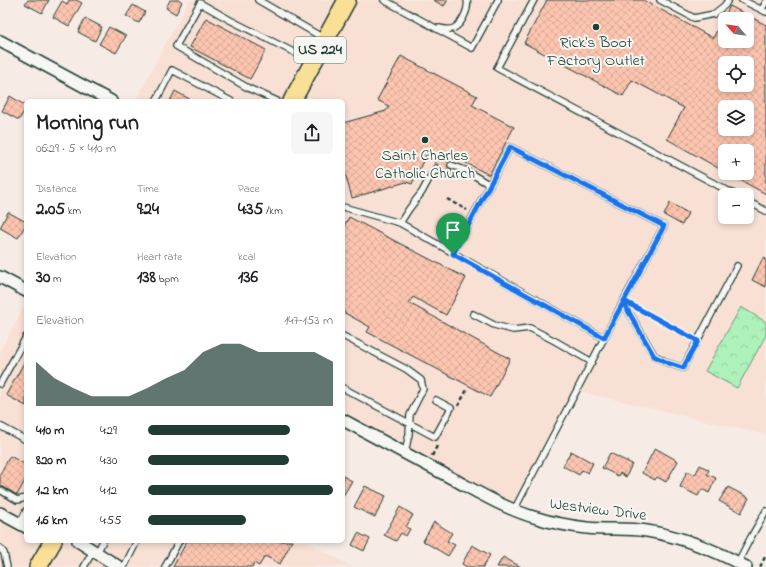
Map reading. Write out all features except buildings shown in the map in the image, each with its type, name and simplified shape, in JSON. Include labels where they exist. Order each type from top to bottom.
[{"type":"main road","name":"US 224","points":[[293,99],[347,0]]},
{"type":"main road","points":[[38,567],[51,543]]},
{"type":"street","points":[[0,41],[107,99]]},
{"type":"street","points":[[0,277],[24,290]]},
{"type":"street","name":"Westview Drive","points":[[345,421],[488,497],[514,510],[535,518],[564,525],[588,528],[641,530],[672,536],[696,543],[742,565]]},
{"type":"street","points":[[0,513],[23,525]]},
{"type":"street","points":[[81,543],[119,567]]},
{"type":"lane","points":[[258,0],[326,39]]},
{"type":"lane","points":[[384,0],[472,48],[498,0]]},
{"type":"lane","points":[[434,28],[454,28],[465,15],[468,5],[467,0]]},
{"type":"lane","points":[[534,0],[497,68],[723,188]]},
{"type":"lane","points":[[660,0],[694,18],[714,14],[725,5],[728,0]]},
{"type":"lane","points":[[742,0],[764,10],[766,2]]},
{"type":"lane","points":[[273,99],[248,88],[176,46],[200,3],[313,62]]},
{"type":"lane","points":[[157,99],[172,70],[227,99]]},
{"type":"lane","points":[[453,254],[510,147],[664,226],[514,510]]},
{"type":"lane","points":[[450,166],[465,170],[490,185]]},
{"type":"lane","points":[[400,223],[422,192],[436,168]]},
{"type":"lane","points":[[754,205],[766,211]]},
{"type":"lane","points":[[345,208],[400,223],[604,338]]},
{"type":"lane","points":[[624,302],[654,356],[683,368],[737,266]]},
{"type":"lane","points":[[473,314],[494,325],[513,330],[530,328],[555,340],[592,362]]},
{"type":"lane","points":[[345,337],[406,369],[421,380],[423,389],[410,415],[406,453]]},
{"type":"lane","points":[[0,384],[24,341]]},
{"type":"lane","points":[[345,389],[435,437],[451,408],[436,400]]},
{"type":"lane","points":[[0,426],[24,439]]},
{"type":"lane","points":[[0,490],[17,500],[24,498]]},
{"type":"lane","points":[[742,565],[751,537],[766,511]]},
{"type":"lane","points":[[84,567],[102,543]]},
{"type":"lane","points":[[124,567],[136,543]]},
{"type":"lane","points":[[165,567],[178,543]]},
{"type":"lane","points":[[0,548],[4,552],[7,567]]},
{"type":"path","points":[[447,199],[474,214]]},
{"type":"path","points":[[624,302],[698,341]]},
{"type":"path","points":[[760,567],[766,555]]},
{"type":"shaded area","points":[[189,0],[766,0],[766,435],[577,391],[514,510],[345,421],[345,99],[136,99]]},
{"type":"shaded area","points":[[24,307],[24,543],[309,543],[353,567],[0,567],[0,351]]},
{"type":"green space","points":[[741,307],[766,322],[766,335],[737,388],[705,371]]},
{"type":"place","name":"Rick's Boot Factory Outlet","points":[[596,27]]},
{"type":"place","name":"Saint Charles Catholic Church","points":[[425,140]]},
{"type":"route","points":[[453,254],[510,147],[664,226],[623,302],[654,356],[683,368],[698,341],[624,301],[604,338],[453,254]]}]
